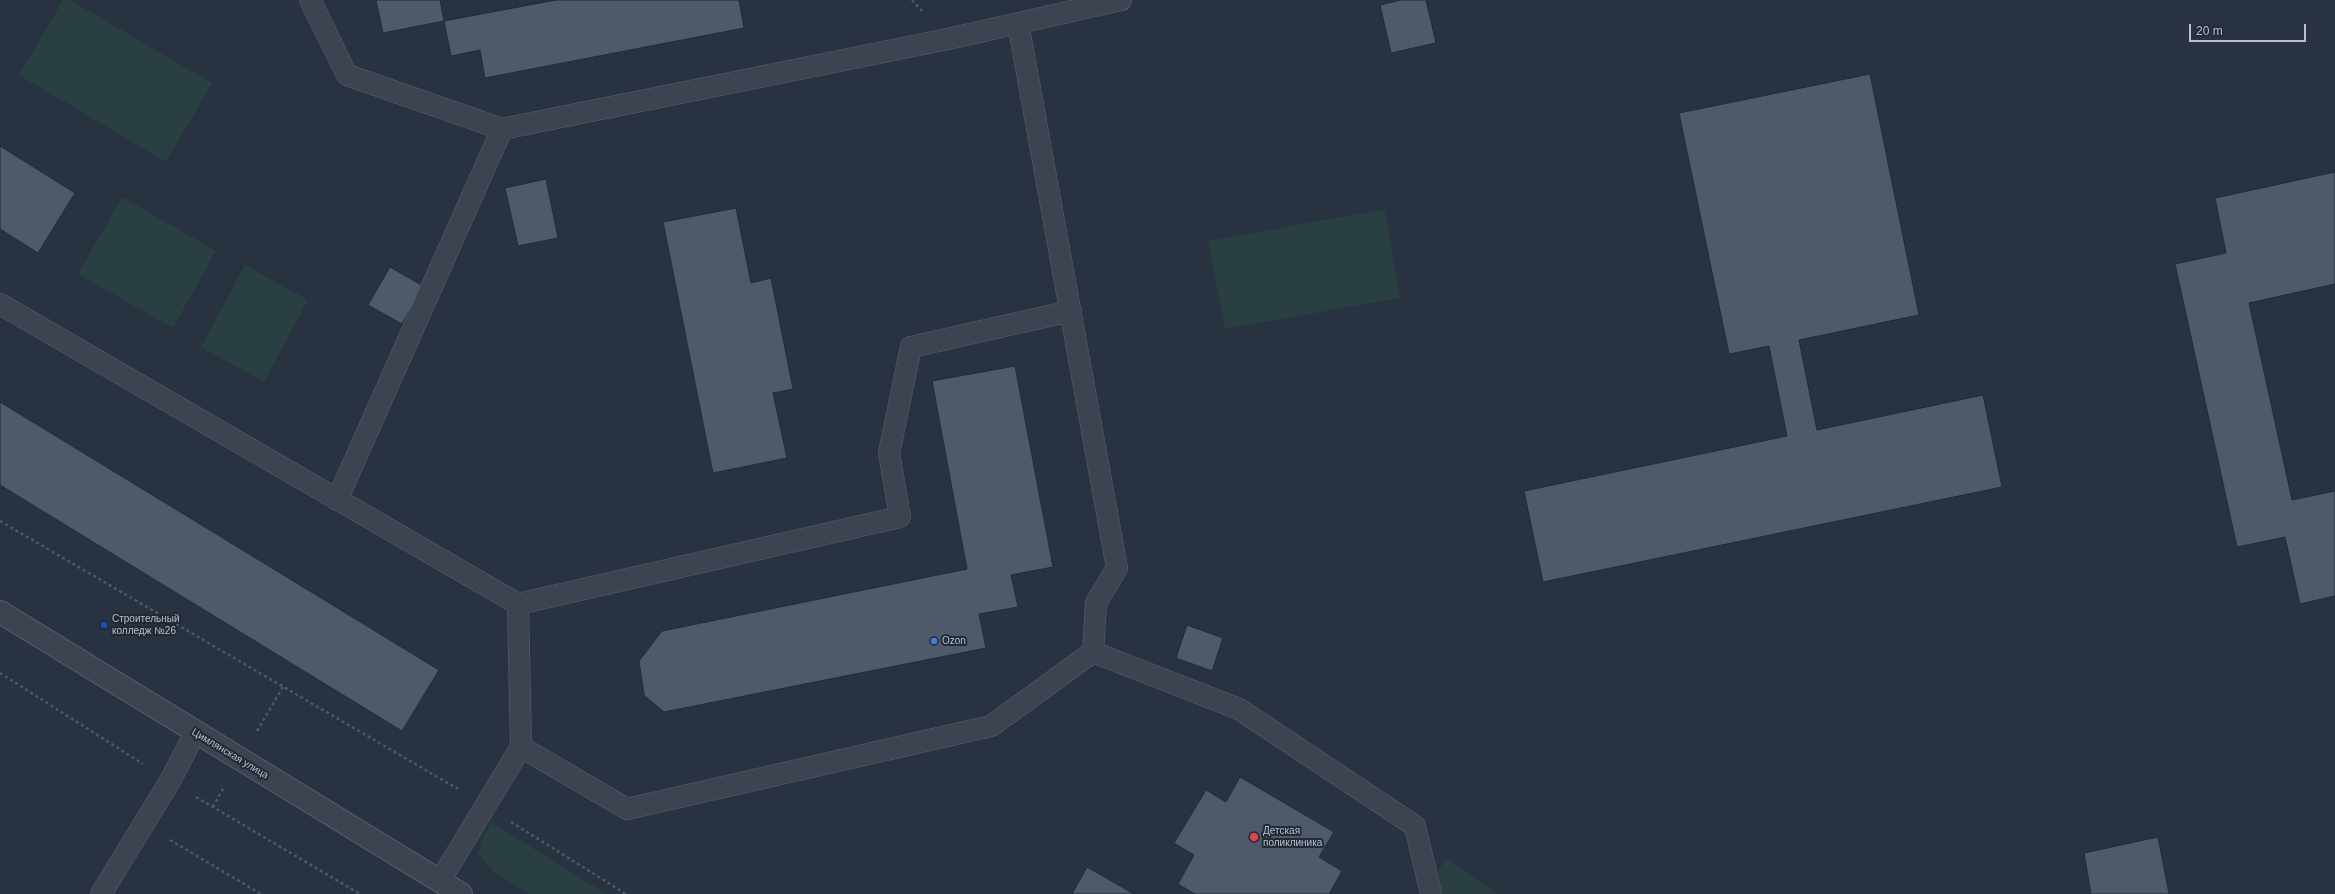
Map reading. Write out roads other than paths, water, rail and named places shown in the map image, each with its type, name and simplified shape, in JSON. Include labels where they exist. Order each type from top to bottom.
[{"type":"street","name":"Цимлянская улица","points":[[0,612],[195,733],[461,894]]},
{"type":"lane","points":[[310,0],[347,75],[502,129],[1018,24],[1121,0]]},
{"type":"lane","points":[[1018,24],[1117,568],[1096,603],[1093,652]]},
{"type":"lane","points":[[337,500],[502,129]]},
{"type":"lane","points":[[0,304],[518,604],[900,517],[889,453],[911,347],[1071,312]]},
{"type":"lane","points":[[440,881],[521,747],[518,604]]},
{"type":"lane","points":[[521,747],[627,810],[991,726],[1093,652]]},
{"type":"lane","points":[[1093,652],[1239,709],[1415,826],[1431,894]]},
{"type":"lane","points":[[102,894],[170,781],[195,733]]},
{"type":"place","name":"Строительный колледж №26","points":[[104,625]]},
{"type":"place","name":"Ozon","points":[[934,641]]},
{"type":"place","name":"Детская поликлиника","points":[[1254,837]]}]
